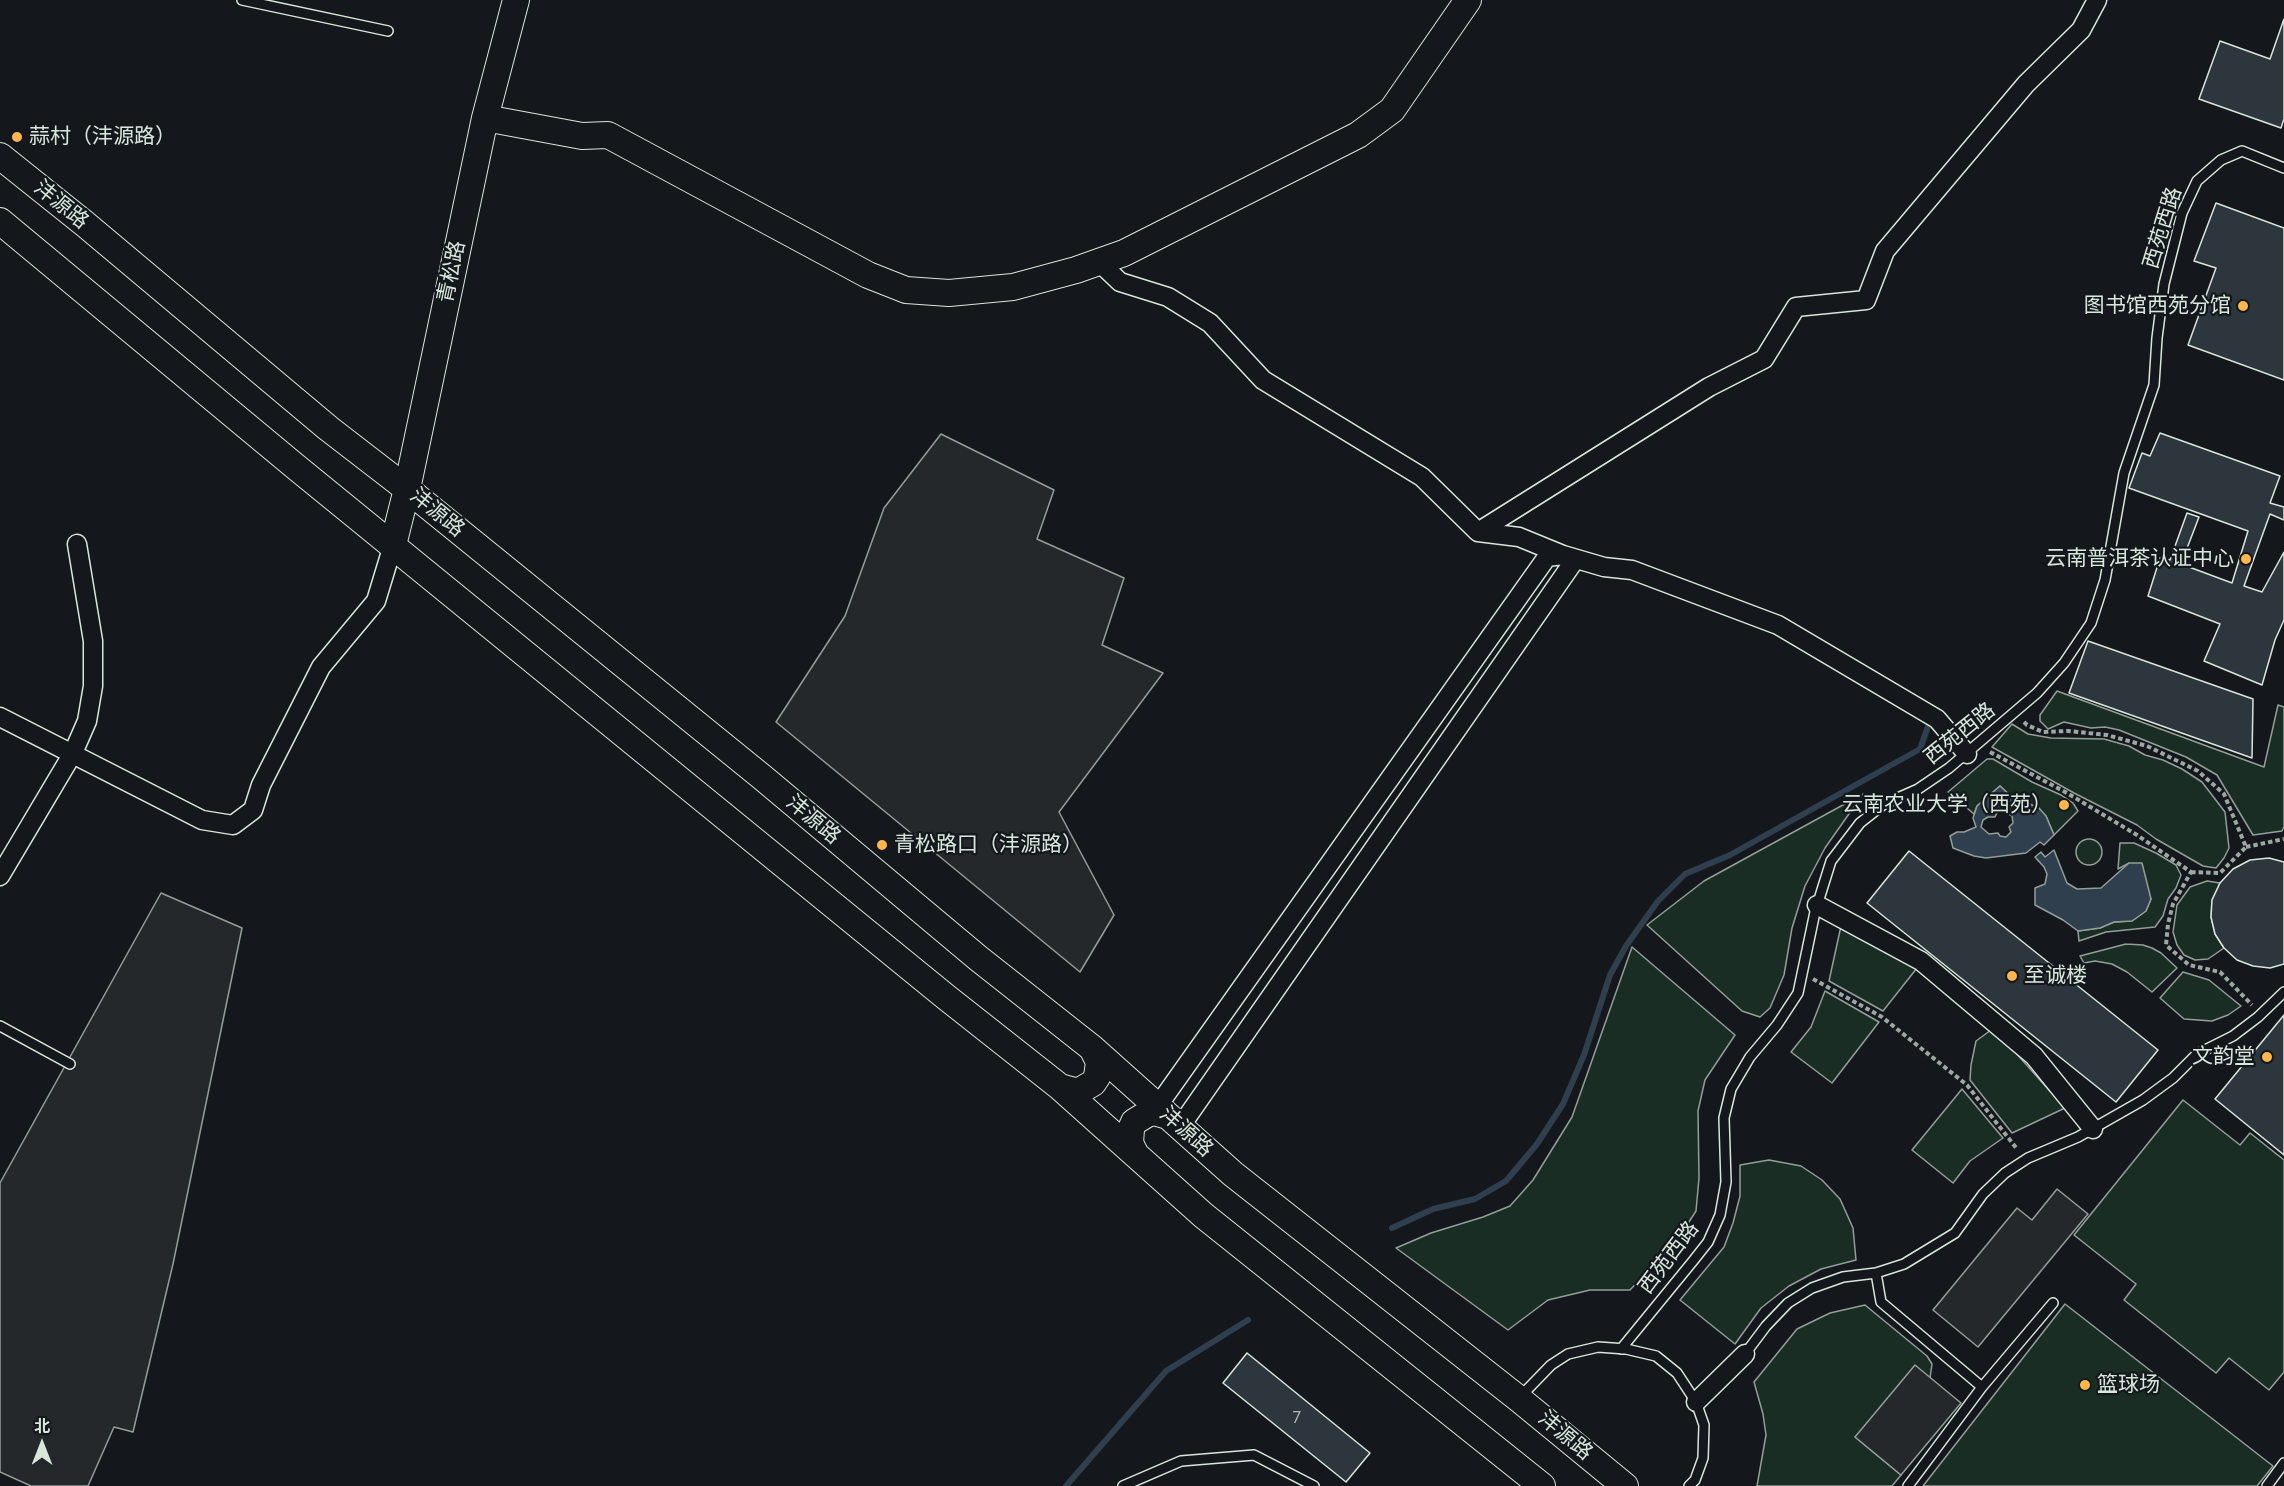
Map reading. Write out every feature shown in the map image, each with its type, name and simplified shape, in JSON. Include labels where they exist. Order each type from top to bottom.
[{"type":"main road","name":"青松路","points":[[393,545],[407,489],[485,118],[516,0]]},
{"type":"main road","points":[[485,118],[582,136],[608,135],[868,275],[906,290],[949,293],[1012,287],[1124,254],[1358,135],[1392,110],[1468,0]]},
{"type":"main road","name":"沣源路","points":[[0,156],[85,224],[328,428],[407,489],[762,777],[978,958],[1092,1048],[1233,1174],[1519,1399],[1625,1486]]},
{"type":"main road","points":[[0,221],[946,997],[1060,1087],[1203,1215],[1542,1486]]},
{"type":"main road","points":[[1060,1087],[1067,1090],[1081,1090],[1093,1083],[1097,1077],[1099,1062],[1092,1048]]},
{"type":"main road","points":[[1136,1155],[1130,1143],[1134,1122],[1154,1112],[1169,1117]]},
{"type":"street","points":[[1478,532],[1709,387],[1764,360],[1796,308],[1866,300],[1885,251],[2026,84],[2081,30],[2097,0]]},
{"type":"street","points":[[1099,262],[1120,282],[1168,297],[1210,323],[1263,380],[1422,477],[1478,532],[1519,537],[1563,555],[1604,567],[1632,570],[1778,625],[1938,718],[1972,750]]},
{"type":"street","points":[[0,876],[73,753],[87,721],[93,686],[93,641],[77,544]]},
{"type":"street","points":[[0,717],[202,820],[233,825],[254,810],[261,785],[321,667],[376,601],[393,545]]},
{"type":"street","points":[[1169,1117],[1572,564],[1563,555]]},
{"type":"street","points":[[1169,1117],[1547,557],[1563,555]]},
{"type":"street","points":[[1817,905],[1921,961],[2034,1056],[2093,1129]]},
{"type":"street","points":[[1696,1402],[1745,1354]]},
{"type":"lane","points":[[243,0],[388,31]]},
{"type":"lane","name":"西苑西路","points":[[1621,1349],[1708,1242],[1720,1215],[1726,1182],[1724,1118],[1731,1089],[1750,1057],[1777,1025],[1798,993],[1817,905],[1831,861],[1860,823],[1884,804],[1918,789],[1972,750],[2037,693],[2064,663],[2091,622],[2106,580],[2124,473],[2154,385],[2164,284],[2182,213],[2196,181],[2221,160],[2242,151],[2284,168]]},
{"type":"lane","points":[[1745,1354],[1766,1326],[1788,1303],[1812,1288],[1843,1277],[1876,1272],[1904,1264],[1955,1233],[1983,1194],[2005,1173],[2025,1160],[2093,1129],[2143,1100],[2173,1078],[2197,1054],[2233,1036],[2284,992]]},
{"type":"lane","points":[[0,1026],[70,1064]]},
{"type":"lane","points":[[1876,1272],[1881,1302],[1982,1387]]},
{"type":"lane","points":[[1908,1486],[1982,1387],[2053,1303]]},
{"type":"lane","points":[[1519,1399],[1551,1365],[1569,1354],[1598,1347],[1656,1356],[1677,1373],[1696,1402],[1704,1425],[1703,1458],[1695,1480],[1689,1486]]},
{"type":"lane","points":[[1123,1486],[1181,1461],[1254,1455],[1314,1486]]},
{"type":"lane","points":[[2266,1486],[2284,1463]]},
{"type":"path","points":[[2015,712],[2027,725],[2043,732],[2068,731],[2107,735],[2147,746],[2198,771],[2224,794],[2246,847]]},
{"type":"path","points":[[1972,750],[2067,793],[2137,835],[2191,872],[2220,873],[2246,847],[2284,839]]},
{"type":"path","points":[[2191,872],[2173,904],[2166,945],[2188,965],[2220,972],[2261,1014]]},
{"type":"path","points":[[1802,973],[1882,1017],[1967,1085],[2025,1160]]},
{"type":"green space","points":[[2057,691],[2264,767],[2278,705],[2284,707],[2284,827],[2282,831],[2253,835],[2217,775],[2186,757],[2119,730],[2105,727],[2091,728],[2064,722],[2048,729],[2040,721],[2040,715]]},
{"type":"green space","points":[[2012,724],[2028,734],[2051,738],[2104,739],[2129,746],[2145,755],[2182,769],[2202,782],[2225,812],[2229,848],[2224,858],[2216,868],[2203,866],[2156,839],[2137,825],[1992,747]]},
{"type":"green space","points":[[1987,759],[1993,759],[2032,782],[2061,795],[2073,803],[2078,811],[2054,835],[2046,816],[2023,801],[2015,800],[2000,786],[1977,806],[1974,814],[1948,792]]},
{"type":"green space","points":[[1863,794],[1825,848],[1805,886],[1792,928],[1784,975],[1770,1008],[1760,1017],[1742,1011],[1647,925],[1704,881]]},
{"type":"green space","points":[[2089,839],[2098,843],[2102,852],[2098,861],[2089,865],[2080,861],[2076,852],[2080,843]]},
{"type":"green space","points":[[2120,843],[2134,843],[2176,865],[2181,875],[2176,888],[2168,899],[2163,916],[2155,927],[2106,932],[2079,941],[2078,931],[2100,928],[2114,922],[2132,921],[2146,911],[2151,899],[2129,863],[2118,869]]},
{"type":"green space","points":[[2207,881],[2220,883],[2212,900],[2211,917],[2215,934],[2224,948],[2208,959],[2195,960],[2184,955],[2177,945],[2173,932],[2177,905],[2190,887]]},
{"type":"green space","points":[[1841,926],[1917,968],[1883,1011],[1829,981]]},
{"type":"green space","points":[[2126,944],[2152,948],[2177,968],[2152,992],[2127,972],[2112,964],[2095,961],[2084,963],[2080,956]]},
{"type":"green space","points":[[1632,947],[1735,1035],[1705,1080],[1698,1111],[1699,1178],[1696,1211],[1678,1239],[1630,1290],[1590,1290],[1548,1300],[1508,1330],[1396,1248],[1431,1233],[1510,1206],[1533,1180],[1572,1117]]},
{"type":"green space","points":[[2183,972],[2209,980],[2241,1006],[2228,1015],[2212,1021],[2184,1019],[2160,998]]},
{"type":"green space","points":[[1825,991],[1879,1022],[1832,1083],[1791,1052],[1811,1027]]},
{"type":"green space","points":[[1991,1030],[2014,1051],[2065,1108],[2012,1133],[1970,1080],[1976,1041]]},
{"type":"green space","points":[[1962,1089],[2003,1138],[1970,1161],[1953,1183],[1912,1150]]},
{"type":"green space","points":[[2183,1100],[2240,1145],[2250,1133],[2284,1160],[2284,1372],[2269,1390],[2229,1358],[2216,1373],[2124,1300],[2136,1284],[2074,1235]]},
{"type":"green space","points":[[1769,1160],[1801,1166],[1822,1180],[1840,1199],[1853,1228],[1856,1260],[1821,1269],[1789,1286],[1761,1308],[1735,1344],[1680,1300],[1724,1247],[1740,1196],[1740,1165]]},
{"type":"green space","name":"篮球场","points":[[2065,1304],[2273,1466],[2257,1486],[1923,1486]]},
{"type":"green space","points":[[1865,1305],[1927,1356],[1932,1364],[1930,1378],[1855,1437],[1901,1475],[1892,1486],[1757,1486],[1766,1435],[1754,1382],[1797,1329],[1830,1313]]},
{"type":"shaded area","points":[[941,434],[1054,490],[1037,539],[1124,578],[1102,645],[1163,673],[1059,812],[1114,915],[1080,972],[776,722],[845,616],[884,508]]},
{"type":"shaded area","points":[[161,893],[242,928],[173,1264],[133,1432],[114,1427],[88,1486],[31,1486],[0,1472],[0,1183]]},
{"type":"shaded area","points":[[2057,1189],[2088,1214],[1978,1347],[1933,1310],[2017,1208],[2032,1220]]},
{"type":"shaded area","points":[[1915,1365],[1961,1403],[1901,1475],[1855,1437]]},
{"type":"water","points":[[2000,786],[2015,800],[2039,808],[2046,816],[2054,835],[2044,845],[2040,842],[2026,853],[1986,858],[1953,848],[1950,836],[1976,827],[1973,818],[1977,806]],"holes":[[[1998,811],[2004,811],[2012,816],[2013,823],[2009,827],[2011,832],[2006,837],[1998,833],[1989,834],[1981,827],[1983,820],[1995,817]]]},
{"type":"water","points":[[2054,850],[2067,883],[2077,889],[2101,888],[2129,863],[2142,863],[2151,899],[2146,911],[2132,921],[2114,922],[2100,928],[2078,931],[2035,905],[2035,888],[2045,884],[2047,874],[2035,857],[2041,852],[2045,857]]},
{"type":"building","points":[[2284,19],[2284,119],[2281,128],[2199,99],[2220,41],[2270,59]]},
{"type":"building","name":"图书馆西苑分馆","points":[[2216,203],[2284,228],[2284,380],[2188,345],[2216,268],[2194,261]]},
{"type":"building","name":"云南普洱茶认证中心","points":[[2160,433],[2280,476],[2270,503],[2284,507],[2284,520],[2270,514],[2244,586],[2262,592],[2284,552],[2284,620],[2275,640],[2262,685],[2204,661],[2220,624],[2148,596],[2160,558],[2170,560],[2187,513],[2199,517],[2181,564],[2232,583],[2248,531],[2129,488],[2142,453],[2150,456]]},
{"type":"building","points":[[2088,641],[2253,699],[2252,758],[2069,693]]},
{"type":"building","name":"至诚楼","points":[[1909,851],[2158,1050],[2116,1102],[1867,903]]},
{"type":"building","points":[[2269,858],[2284,862],[2284,964],[2270,968],[2253,966],[2237,960],[2224,948],[2215,934],[2211,917],[2212,900],[2220,883],[2233,869],[2250,860]]},
{"type":"building","name":"文韵堂","points":[[2284,1015],[2284,1155],[2215,1099]]},
{"type":"building","points":[[1247,1353],[1370,1453],[1346,1482],[1223,1383]]},
{"type":"waterway","points":[[1392,1228],[1433,1209],[1475,1199],[1506,1181],[1537,1144],[1563,1104],[1584,1055],[1610,975],[1626,946],[1658,901],[1685,874],[1730,855],[1920,749],[1931,718]]},
{"type":"waterway","points":[[1066,1486],[1166,1371],[1248,1320]]},
{"type":"place","name":"蒜村（沣源路）","points":[[17,137]]},
{"type":"place","name":"图书馆西苑分馆","points":[[2243,306]]},
{"type":"place","name":"云南普洱茶认证中心","points":[[2246,559]]},
{"type":"place","name":"云南农业大学（西苑）","points":[[2064,805]]},
{"type":"place","name":"青松路口（沣源路）","points":[[882,845]]},
{"type":"place","name":"至诚楼","points":[[2012,976]]},
{"type":"place","name":"文韵堂","points":[[2267,1057]]},
{"type":"place","name":"篮球场","points":[[2085,1385]]}]
